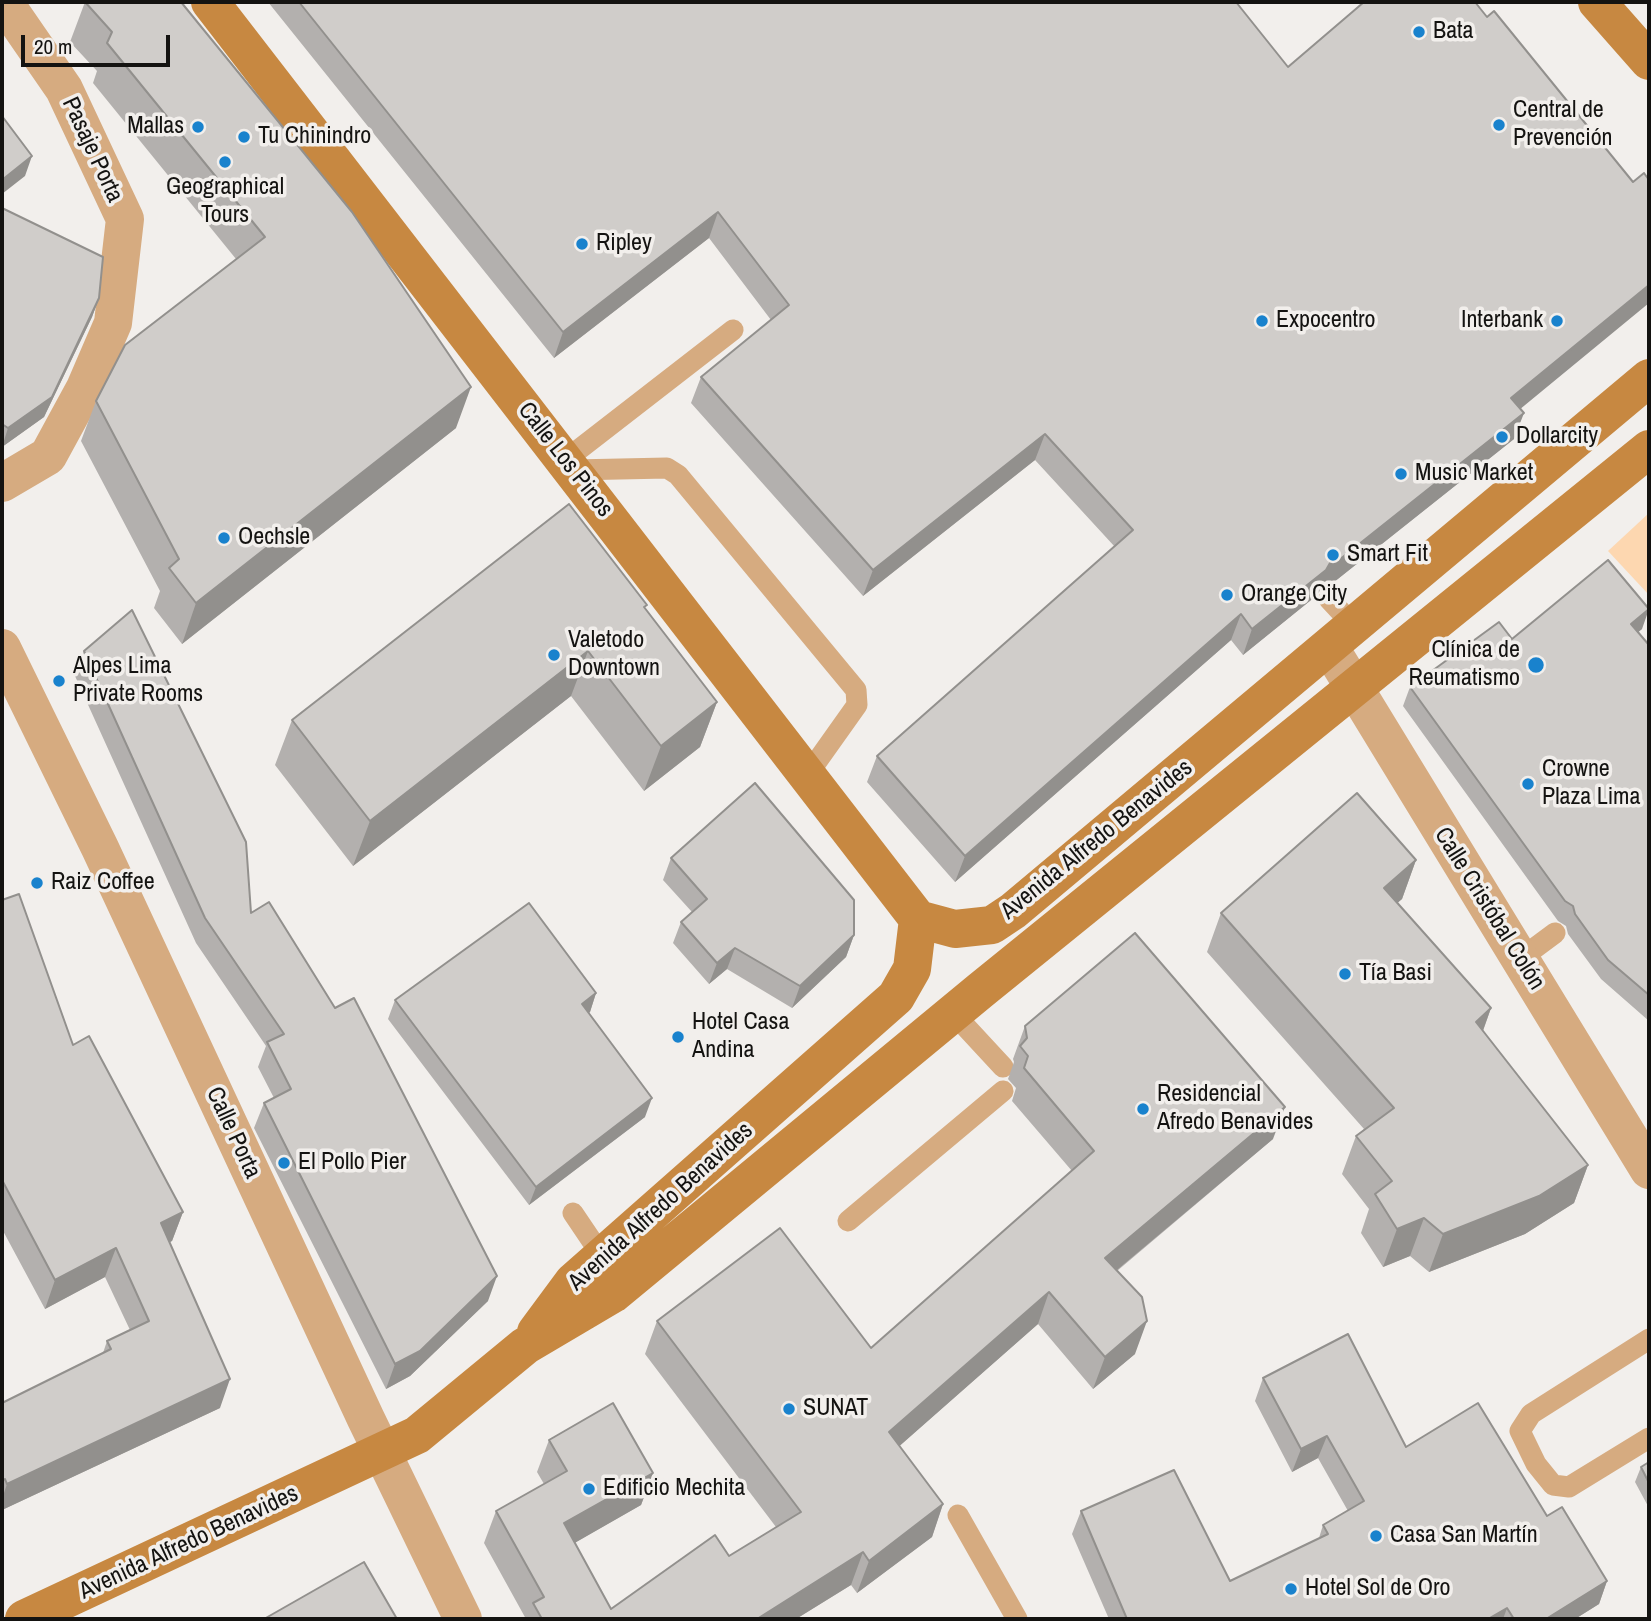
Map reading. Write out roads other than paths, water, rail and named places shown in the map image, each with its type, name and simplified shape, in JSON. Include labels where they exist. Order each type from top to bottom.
[{"type":"main road","name":"Calle Los Pinos","points":[[210,2],[918,919]]},
{"type":"main road","points":[[1597,2],[1649,61]]},
{"type":"main road","name":"Avenida Alfredo Benavides","points":[[525,1346],[572,1282],[896,997],[912,969],[918,919],[955,929],[992,925],[1013,911],[1338,625],[1649,378]]},
{"type":"main road","name":"Avenida Alfredo Benavides","points":[[24,1619],[417,1434],[525,1346],[613,1294],[953,1013],[1649,449]]},
{"type":"street","name":"Pasaje Porta","points":[[2,483],[48,456],[85,388],[113,323],[125,219],[64,89],[4,2]]},
{"type":"street","name":"Calle Cristóbal Colón","points":[[1338,625],[1354,690],[1649,1170]]},
{"type":"street","name":"Calle Porta","points":[[2,648],[100,848],[463,1619]]},
{"type":"lane","points":[[568,466],[733,330]]},
{"type":"lane","points":[[568,466],[667,468],[678,475],[856,690],[857,705],[808,774]]},
{"type":"lane","points":[[1520,959],[1555,933]]},
{"type":"lane","points":[[953,1013],[1003,1067]]},
{"type":"lane","points":[[848,1221],[1003,1091]]},
{"type":"lane","points":[[573,1213],[602,1256]]},
{"type":"lane","points":[[1649,1339],[1531,1414],[1520,1431],[1536,1464],[1553,1485],[1569,1487],[1649,1438]]},
{"type":"lane","points":[[958,1515],[1017,1619]]},
{"type":"place","name":"Bata","points":[[1419,32]]},
{"type":"place","name":"Central de Prevención","points":[[1499,125]]},
{"type":"place","name":"Mallas","points":[[198,127]]},
{"type":"place","name":"Tu Chinindro","points":[[244,137]]},
{"type":"place","name":"Geographical Tours","points":[[225,162]]},
{"type":"place","name":"Ripley","points":[[582,244]]},
{"type":"place","name":"Expocentro","points":[[1262,321]]},
{"type":"place","name":"Interbank","points":[[1557,321]]},
{"type":"place","name":"Dollarcity","points":[[1502,437]]},
{"type":"place","name":"Music Market","points":[[1401,474]]},
{"type":"place","name":"Oechsle","points":[[224,538]]},
{"type":"place","name":"Smart Fit","points":[[1333,555]]},
{"type":"place","name":"Orange City","points":[[1227,595]]},
{"type":"place","name":"Valetodo Downtown","points":[[554,655]]},
{"type":"place","name":"Clínica de Reumatismo","points":[[1536,665]]},
{"type":"place","name":"Alpes Lima Private Rooms","points":[[59,681]]},
{"type":"place","name":"Crowne Plaza Lima","points":[[1528,784]]},
{"type":"place","name":"Raiz Coffee","points":[[37,883]]},
{"type":"place","name":"Tía Basi","points":[[1345,974]]},
{"type":"place","name":"Hotel Casa Andina","points":[[678,1037]]},
{"type":"place","name":"Residencial Afredo Benavides","points":[[1143,1109]]},
{"type":"place","name":"El Pollo Pier","points":[[284,1163]]},
{"type":"place","name":"SUNAT","points":[[789,1409]]},
{"type":"place","name":"Edificio Mechita","points":[[589,1489]]},
{"type":"place","name":"Casa San Martín","points":[[1376,1536]]},
{"type":"place","name":"Hotel Sol de Oro","points":[[1291,1589]]}]
